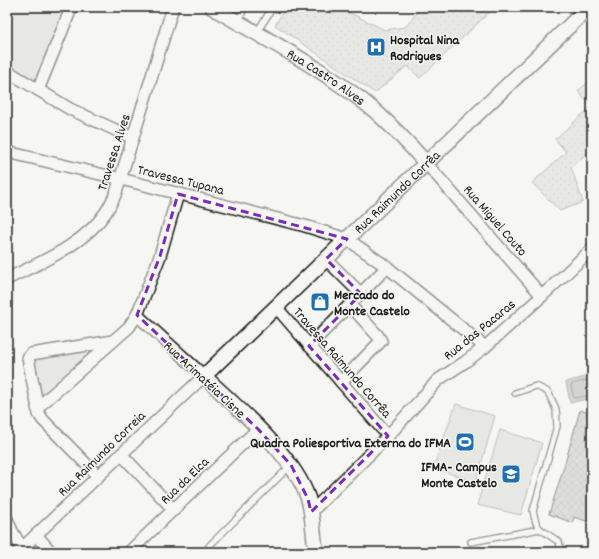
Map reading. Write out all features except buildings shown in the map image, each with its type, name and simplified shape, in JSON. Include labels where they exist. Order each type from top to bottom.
[{"type":"street","points":[[38,90],[70,11],[70,7]]},
{"type":"street","name":"Travessa Alves","points":[[7,279],[62,250],[82,237],[106,212],[116,193],[134,138],[173,7]]},
{"type":"street","name":"Rua Castro Alves","points":[[212,7],[334,81],[374,111],[400,135],[426,164]]},
{"type":"street","name":"Rua Raimundo Corrêa","points":[[204,376],[589,7]]},
{"type":"street","points":[[7,71],[70,109],[134,138]]},
{"type":"street","name":"Travessa Tupana","points":[[7,152],[305,226],[347,239],[387,267],[485,347]]},
{"type":"street","name":"Rua Miguel Couto","points":[[426,164],[542,296]]},
{"type":"street","points":[[37,408],[129,327],[137,315],[160,256],[178,194]]},
{"type":"street","name":"Rua das Pacaras","points":[[311,512],[388,436],[438,380],[485,347],[592,249]]},
{"type":"street","points":[[326,259],[361,294]]},
{"type":"street","points":[[310,346],[387,267]]},
{"type":"street","points":[[341,382],[381,341],[350,305]]},
{"type":"street","name":"Travessa Raimundo Corrêa","points":[[276,307],[388,436]]},
{"type":"street","name":"Rua Arimatéia Cisne","points":[[137,315],[204,376],[258,429],[287,468],[301,482],[308,499],[311,512],[316,552]]},
{"type":"street","points":[[98,476],[43,420],[37,408],[28,358],[29,355],[113,341]]},
{"type":"street","name":"Rua Raimundo Correia","points":[[20,550],[204,376]]},
{"type":"street","name":"Rua da Elca","points":[[129,552],[258,429]]},
{"type":"street","points":[[121,454],[174,510]]},
{"type":"street","points":[[7,519],[20,550]]},
{"type":"street","points":[[36,535],[51,552]]},
{"type":"lane","points":[[239,23],[244,7]]},
{"type":"lane","points":[[256,33],[273,7]]},
{"type":"lane","points":[[515,393],[536,386],[548,392],[556,408],[557,426],[533,512],[536,523],[540,529],[558,542],[561,552]]},
{"type":"lane","points":[[209,546],[287,468]]},
{"type":"lane","points":[[471,542],[540,529]]},
{"type":"highlighted area","points":[[178,194],[347,239],[326,259],[361,294],[309,346],[388,436],[311,512],[308,499],[291,465],[258,429],[137,315],[160,256]]},
{"type":"shaded area","points":[[7,7],[68,8],[38,84],[7,68]]},
{"type":"shaded area","name":"Hospital Nina Rodrigues","points":[[286,7],[338,7],[385,30],[405,27],[422,7],[495,7],[420,78],[407,66],[375,93],[275,25]]},
{"type":"shaded area","points":[[592,79],[592,149],[571,167],[583,202],[560,211],[532,183],[566,152],[555,139],[591,107],[578,91]]},
{"type":"shaded area","points":[[101,346],[39,398],[30,356]]},
{"type":"shaded area","name":"Quadra Poliesportiva Externa do IFMA","points":[[456,404],[495,416],[476,482],[433,468]]},
{"type":"shaded area","points":[[500,430],[542,443],[521,515],[477,505]]},
{"type":"water","points":[[592,375],[592,398],[570,403],[566,382]]},
{"type":"place","name":"Hospital Nina Rodrigues","points":[[376,47]]},
{"type":"place","name":"Mercado do Monte Castelo","points":[[320,302]]},
{"type":"place","name":"Quadra Poliesportiva Externa do IFMA","points":[[465,442]]},
{"type":"place","name":"IFMA- Campus Monte Castelo","points":[[511,474]]}]
